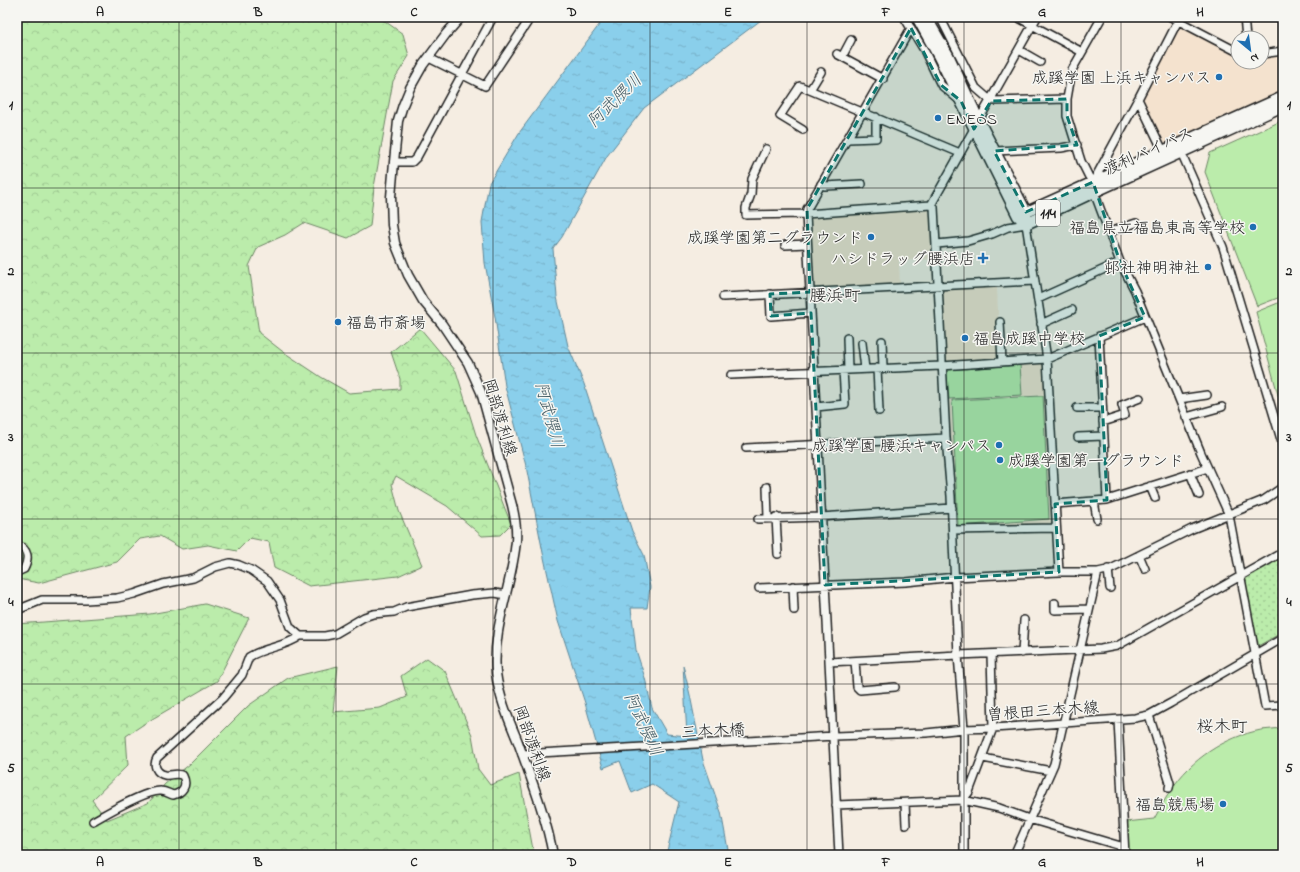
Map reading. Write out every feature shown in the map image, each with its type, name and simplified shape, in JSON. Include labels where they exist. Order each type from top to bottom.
[{"type":"highway","name":"114","points":[[917,17],[961,101],[994,151],[1026,224]]},
{"type":"highway","name":"114","points":[[926,17],[948,55],[977,125],[1022,214]]},
{"type":"highway","name":"渡利バイパス","points":[[1022,214],[1165,155],[1283,97]]},
{"type":"highway","name":"渡利バイパス","points":[[1165,155],[1181,152],[1283,106]]},
{"type":"highway","name":"渡利バイパス","points":[[1026,224],[1092,184]]},
{"type":"main road","name":"岡部渡利線","points":[[461,17],[446,34],[423,65],[410,88],[403,105],[398,121],[394,162],[391,197],[392,225],[395,243],[408,275],[423,301],[442,324],[468,363],[485,405],[512,505],[516,524],[516,540],[512,569],[500,618],[496,650],[496,674],[504,705],[542,813],[553,855]]},
{"type":"street","points":[[394,162],[412,162],[417,158],[493,17]]},
{"type":"street","points":[[429,58],[485,86],[527,23],[519,17]]},
{"type":"street","points":[[904,17],[924,50],[941,85],[961,101]]},
{"type":"street","points":[[940,17],[976,88],[991,101],[1067,99]]},
{"type":"street","points":[[1017,17],[1082,52]]},
{"type":"street","points":[[931,205],[1037,17]]},
{"type":"street","points":[[1102,17],[1072,70],[1067,99],[1067,116],[1081,161],[1092,184],[1120,262],[1135,291],[1186,417],[1229,514],[1265,706],[1283,704]]},
{"type":"street","points":[[1244,17],[1245,30]]},
{"type":"street","points":[[1092,184],[1138,99],[1176,18],[1230,48]]},
{"type":"street","points":[[839,855],[806,214],[821,184],[864,112],[911,28]]},
{"type":"street","points":[[851,40],[839,55],[883,79]]},
{"type":"street","points":[[1019,50],[1040,62]]},
{"type":"street","points":[[1270,53],[1283,51]]},
{"type":"street","points":[[810,90],[821,72]]},
{"type":"street","points":[[803,130],[780,116],[800,86],[960,153]]},
{"type":"street","points":[[1138,99],[1165,155]]},
{"type":"street","points":[[848,139],[876,138],[876,117]]},
{"type":"street","points":[[994,151],[1061,148],[1077,145]]},
{"type":"street","points":[[766,149],[752,178],[751,194],[746,208],[746,215],[806,214],[931,205]]},
{"type":"street","points":[[1181,152],[1223,247],[1283,446]]},
{"type":"street","points":[[821,184],[825,186],[862,184]]},
{"type":"street","points":[[931,205],[934,207],[937,244],[941,366],[952,508],[958,655],[964,729],[964,855]]},
{"type":"street","points":[[1008,227],[1022,214]]},
{"type":"street","points":[[1109,232],[1136,222]]},
{"type":"street","points":[[937,244],[968,241],[992,234],[1008,227],[1026,224],[1047,359],[1059,572]]},
{"type":"street","points":[[785,245],[807,244]]},
{"type":"street","points":[[1038,299],[1120,262]]},
{"type":"street","points":[[723,297],[1035,281]]},
{"type":"street","points":[[770,294],[771,316],[811,313]]},
{"type":"street","points":[[1042,324],[1072,310]]},
{"type":"street","points":[[731,375],[941,366],[1047,359],[1145,316]]},
{"type":"street","points":[[1000,322],[1002,362]]},
{"type":"street","points":[[1099,336],[1107,500]]},
{"type":"street","points":[[816,407],[845,404],[847,338]]},
{"type":"street","points":[[879,411],[882,341]]},
{"type":"street","points":[[862,343],[865,369]]},
{"type":"street","points":[[1179,399],[1207,395]]},
{"type":"street","points":[[1103,422],[1125,415],[1122,405],[1140,398]]},
{"type":"street","points":[[1186,417],[1222,407]]},
{"type":"street","points":[[1077,408],[1102,408]]},
{"type":"street","points":[[1078,437],[1104,436]]},
{"type":"street","points":[[746,448],[946,438]]},
{"type":"street","points":[[1055,504],[1107,500],[1208,468]]},
{"type":"street","points":[[1190,473],[1199,495]]},
{"type":"street","points":[[1150,486],[1155,498]]},
{"type":"street","points":[[759,588],[906,582],[954,577],[1059,572],[1098,572],[1108,570],[1192,529],[1264,500],[1283,487]]},
{"type":"street","points":[[767,488],[768,518]]},
{"type":"street","points":[[1094,501],[1097,519]]},
{"type":"street","points":[[758,518],[821,517],[952,508]]},
{"type":"street","points":[[776,517],[778,554]]},
{"type":"street","points":[[952,530],[1056,528]]},
{"type":"street","points":[[17,545],[23,548],[28,559],[24,569],[17,572]]},
{"type":"street","points":[[829,662],[958,655],[1101,650],[1117,646],[1283,552]]},
{"type":"street","points":[[1139,555],[1145,569]]},
{"type":"street","points":[[17,610],[42,600],[117,598],[134,594],[162,584],[193,578],[214,567],[233,564],[251,570],[267,581],[280,600],[290,627],[300,636]]},
{"type":"street","points":[[1108,570],[1110,588]]},
{"type":"street","points":[[1014,855],[1054,764],[1098,572]]},
{"type":"street","points":[[793,586],[794,610]]},
{"type":"street","points":[[92,821],[136,799],[154,792],[165,791],[173,795],[181,792],[186,782],[183,776],[179,774],[164,775],[160,773],[155,767],[157,758],[223,698],[242,675],[249,657],[255,653],[284,644],[300,636],[332,635],[370,615],[394,612],[406,607],[472,595],[495,593],[506,595]]},
{"type":"street","points":[[1054,603],[1055,610],[1089,609]]},
{"type":"street","points":[[1022,653],[1024,620]]},
{"type":"street","name":"曽根田三本木線","points":[[785,740],[834,736],[926,733],[964,729],[1135,718],[1149,715],[1171,704],[1283,638]]},
{"type":"street","points":[[963,800],[969,792],[993,728],[991,654]]},
{"type":"street","points":[[855,661],[857,687],[860,690],[895,687]]},
{"type":"street","points":[[1149,715],[1170,783],[1169,788]]},
{"type":"street","points":[[1118,720],[1125,855]]},
{"type":"street","name":"三本木橋","points":[[522,754],[785,740]]},
{"type":"street","points":[[983,758],[1051,771]]},
{"type":"street","points":[[836,805],[963,800],[999,808],[1029,819],[1124,847]]},
{"type":"street","points":[[905,803],[906,825]]},
{"type":"highlighted area","points":[[911,28],[941,85],[961,101],[974,129],[991,101],[1067,99],[1067,116],[1077,145],[994,151],[1026,212],[1093,182],[1120,262],[1145,317],[1099,336],[1107,500],[1055,504],[1059,572],[825,585],[811,313],[771,316],[770,294],[810,292],[807,209]]},
{"type":"shaded area","name":"成蹊学園 上浜キャンパス","points":[[1180,25],[1230,52],[1230,70],[1270,70],[1270,58],[1283,56],[1283,92],[1166,145],[1143,99]]},
{"type":"shaded area","name":"成蹊学園第二グラウンド","points":[[930,208],[933,259],[899,261],[900,285],[813,290],[808,216]]},
{"type":"shaded area","name":"成蹊学園 腰浜キャンパス","points":[[997,286],[1000,364],[1043,363],[1052,523],[955,529],[945,368],[942,289]]},
{"type":"green space","points":[[17,17],[379,17],[403,34],[409,56],[393,81],[374,187],[370,226],[348,238],[304,223],[285,235],[258,247],[249,266],[259,333],[282,351],[321,377],[349,393],[400,389],[400,379],[391,352],[420,328],[456,371],[476,435],[511,524],[500,535],[482,536],[447,506],[396,476],[392,484],[399,511],[422,565],[398,576],[309,586],[274,568],[269,542],[250,538],[237,551],[208,545],[182,549],[160,536],[140,539],[117,562],[39,583],[17,579]]},
{"type":"green space","name":"福島県立福島東高等学校","points":[[1279,122],[1283,131],[1283,296],[1257,306],[1205,172],[1210,153]]},
{"type":"green space","points":[[1283,301],[1283,414],[1256,312]]},
{"type":"green space","points":[[1020,365],[1022,395],[949,399],[946,370]]},
{"type":"green space","name":"成蹊学園第一グラウンド","points":[[1043,396],[1049,519],[958,526],[952,400]]},
{"type":"green space","points":[[1283,555],[1283,632],[1258,646],[1244,577]]},
{"type":"green space","points":[[205,604],[249,618],[217,681],[126,736],[128,765],[92,800],[107,820],[148,803],[165,784],[190,764],[248,706],[288,678],[338,666],[333,712],[380,708],[407,697],[401,676],[427,658],[445,671],[472,735],[478,769],[490,785],[519,774],[534,855],[17,855],[17,624],[150,614]]},
{"type":"green space","name":"福島競馬場","points":[[1283,728],[1283,855],[1128,855],[1126,822],[1154,819],[1179,779],[1199,759],[1222,744],[1248,733]]},
{"type":"water","name":"阿武隈川","points":[[605,17],[765,17],[644,108],[607,156],[562,237],[553,249],[557,297],[568,346],[584,384],[632,531],[644,555],[650,587],[647,608],[631,608],[636,650],[645,678],[652,708],[667,734],[687,736],[683,665],[703,760],[721,812],[729,855],[666,855],[679,802],[652,784],[632,793],[620,761],[603,768],[585,703],[558,621],[526,466],[505,386],[495,317],[485,263],[482,222],[489,183],[519,133]]},
{"type":"place","name":"成蹊学園 上浜キャンパス","points":[[1219,77]]},
{"type":"place","name":"ENEOS","points":[[938,118]]},
{"type":"place","name":"福島県立福島東高等学校","points":[[1253,227]]},
{"type":"place","name":"成蹊学園第二グラウンド","points":[[871,237]]},
{"type":"place","name":"ハシドラッグ腰浜店","points":[[983,258]]},
{"type":"place","name":"邨社神明神社","points":[[1208,267]]},
{"type":"place","name":"福島市斎場","points":[[338,322]]},
{"type":"place","name":"福島成蹊中学校","points":[[965,338]]},
{"type":"place","name":"成蹊学園 腰浜キャンパス","points":[[999,445]]},
{"type":"place","name":"成蹊学園第一グラウンド","points":[[1000,460]]},
{"type":"place","name":"福島競馬場","points":[[1223,804]]},
{"type":"district","name":"腰浜町","points":[[835,295]]},
{"type":"district","name":"桜木町","points":[[1222,726]]}]
